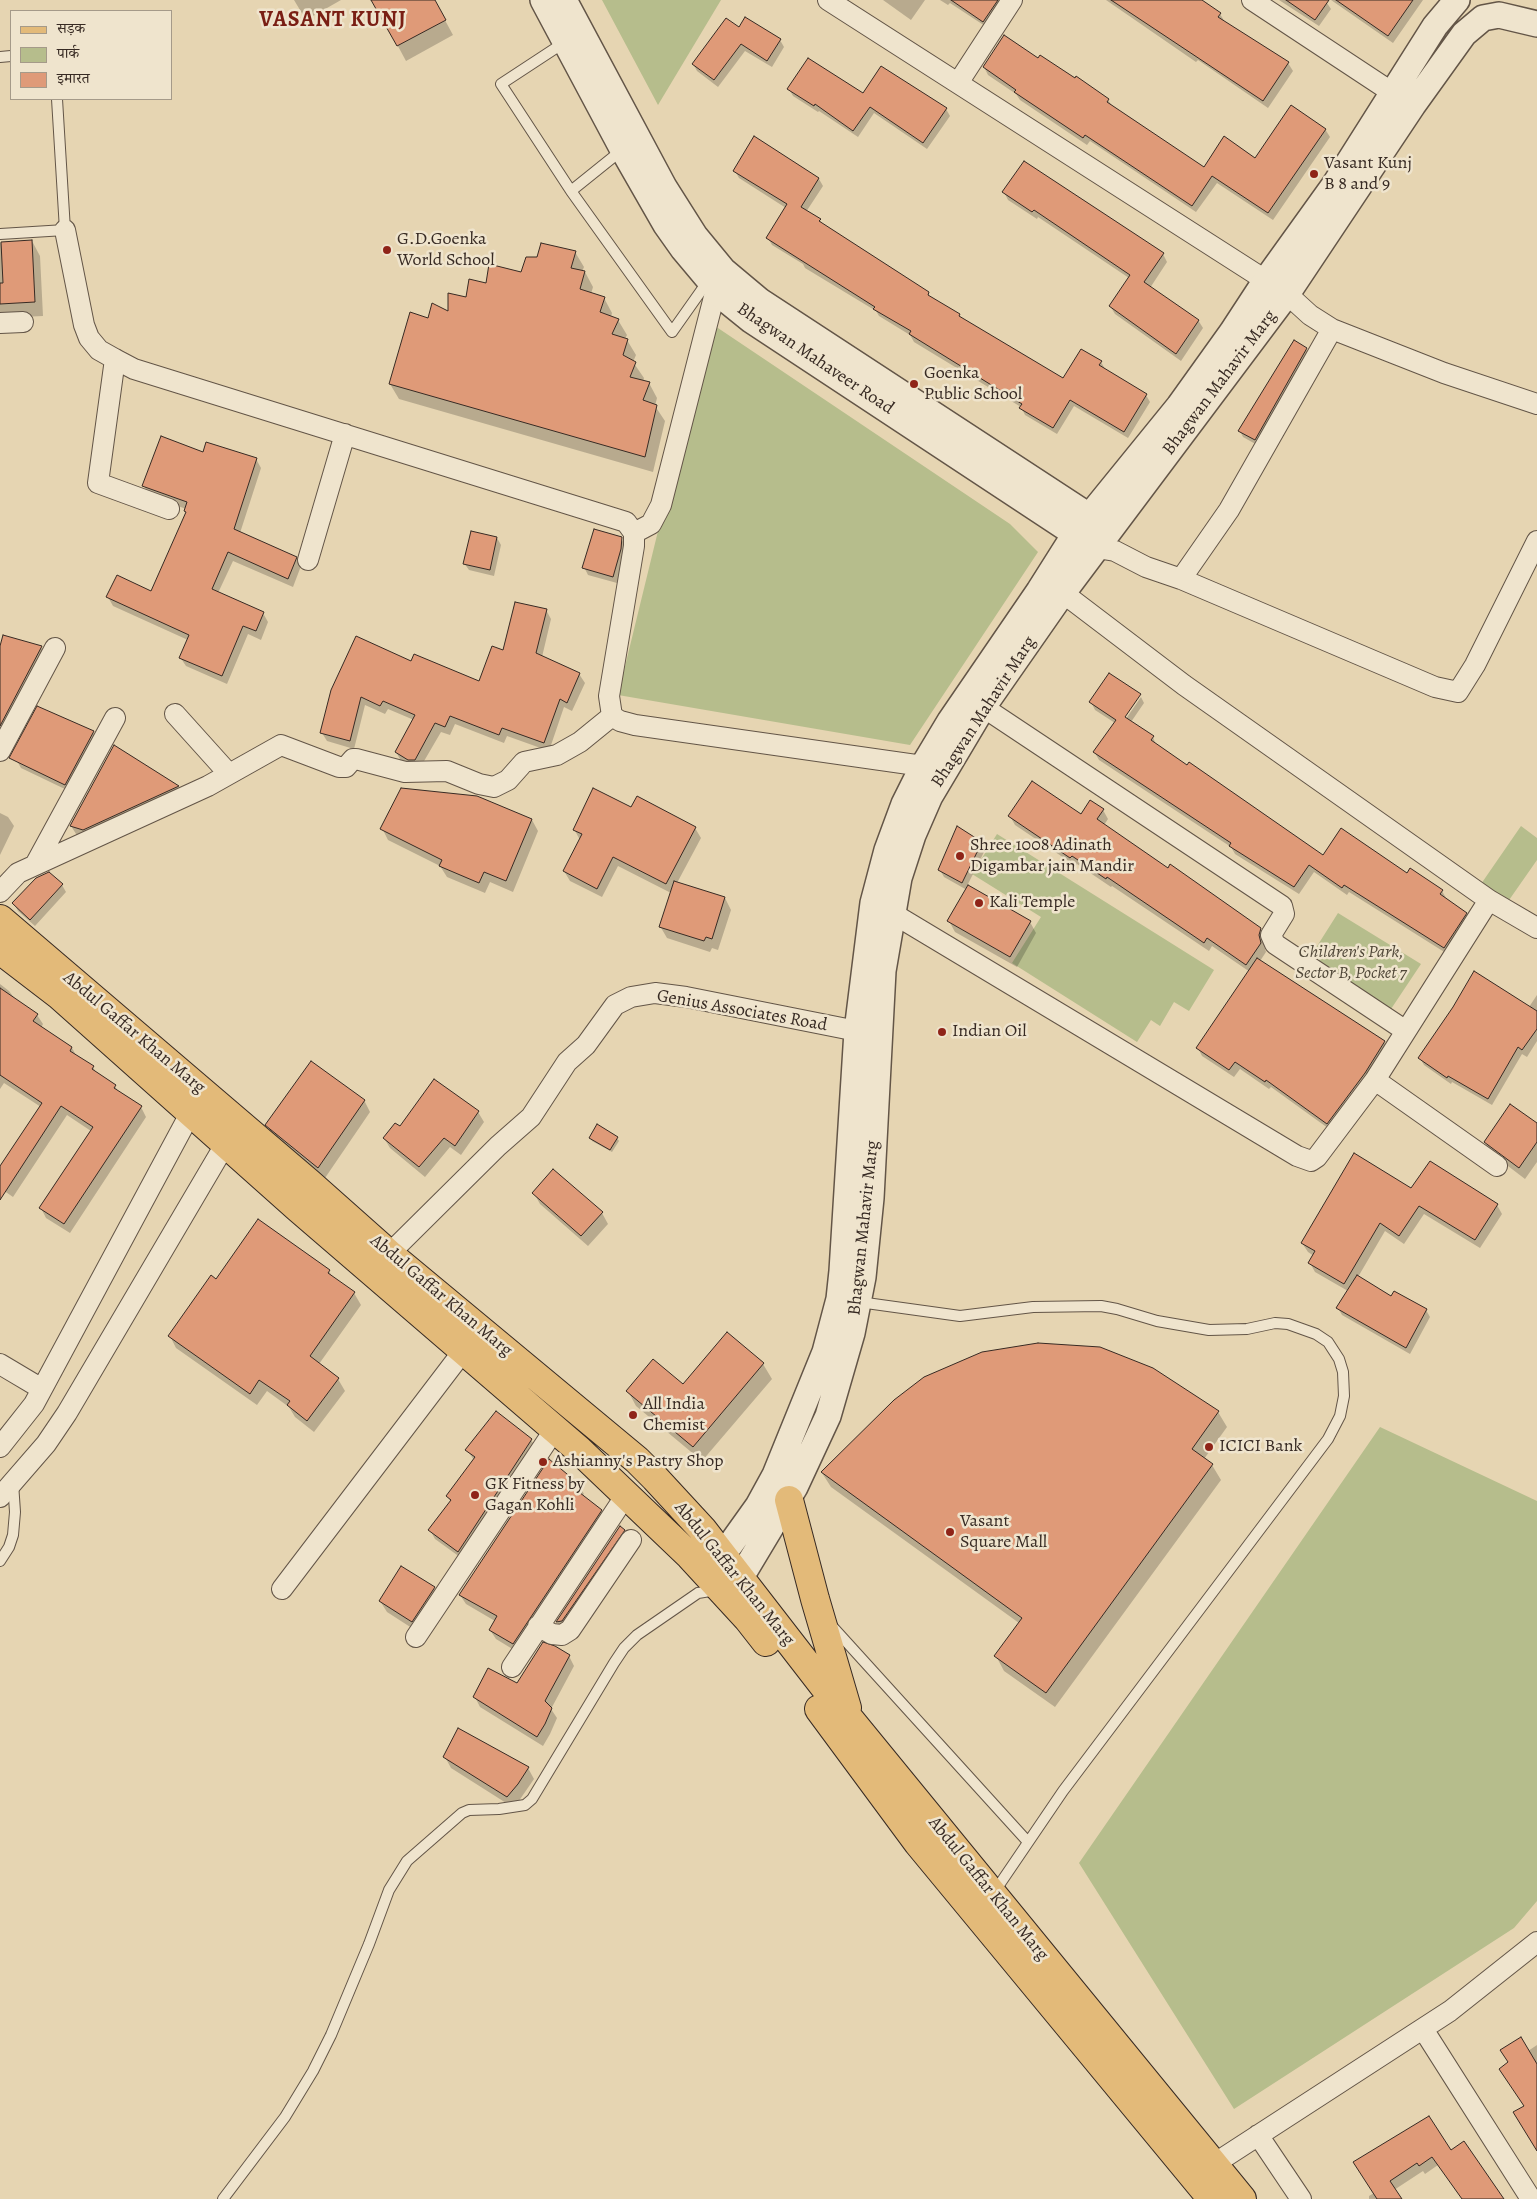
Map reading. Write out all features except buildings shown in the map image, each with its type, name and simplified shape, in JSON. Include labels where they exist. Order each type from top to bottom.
[{"type":"main road","name":"Abdul Gaffar Khan Marg","points":[[0,920],[301,1176],[389,1254],[637,1460],[703,1530],[718,1577],[918,1843],[1212,2199]]},
{"type":"main road","name":"Abdul Gaffar Khan Marg","points":[[0,950],[59,996],[555,1429],[718,1577],[851,1720],[1242,2199]]},
{"type":"main road","points":[[789,1500],[818,1611],[851,1720]]},
{"type":"street","name":"Bhagwan Mahaveer Road","points":[[542,0],[666,225],[682,249],[712,285],[752,320],[1104,539]]},
{"type":"street","name":"Bhagwan Mahaveer Road","points":[[564,0],[664,187],[695,236],[723,270],[760,301],[1082,525]]},
{"type":"street","points":[[828,0],[1266,280],[1287,294],[1310,315],[1332,329],[1444,373],[1537,404]]},
{"type":"street","points":[[958,83],[1012,0]]},
{"type":"street","points":[[1252,0],[1413,106]]},
{"type":"street","name":"Bhagwan Mahavir Marg","points":[[718,1577],[789,1500],[828,1416],[852,1333],[859,1302],[871,1198],[868,1030],[873,903],[887,850],[904,804],[923,766],[950,721],[1082,525],[1179,406],[1232,332],[1266,280],[1335,184],[1435,26],[1457,0]]},
{"type":"street","name":"Bhagwan Mahavir Marg","points":[[718,1577],[775,1475],[826,1352],[839,1299],[868,1030],[883,971],[892,913],[900,878],[921,815],[943,772],[983,707],[1063,593],[1287,294],[1413,106],[1464,34],[1483,18],[1499,14],[1537,24]]},
{"type":"street","points":[[65,230],[84,325],[89,338],[99,350],[134,369],[619,518],[626,522],[634,533],[634,546],[609,696],[612,716],[620,721],[635,725],[923,766]]},
{"type":"street","points":[[634,533],[651,524],[661,505],[712,285]]},
{"type":"street","points":[[0,323],[23,322]]},
{"type":"street","points":[[1181,579],[1229,510],[1332,329]]},
{"type":"street","points":[[115,359],[98,484],[169,508]]},
{"type":"street","points":[[308,560],[345,434]]},
{"type":"street","points":[[1104,539],[1115,551],[1146,567],[1181,579],[1435,687],[1458,692],[1475,665],[1537,541]]},
{"type":"street","points":[[1063,593],[1184,685],[1490,900],[1537,928]]},
{"type":"street","points":[[0,751],[55,648]]},
{"type":"street","points":[[983,707],[1282,906],[1284,914],[1271,935],[1275,944],[1406,1031]]},
{"type":"street","points":[[175,714],[229,774]]},
{"type":"street","points":[[0,892],[18,873],[208,786],[281,745],[339,767],[346,767],[353,759],[356,759],[405,772],[447,771],[479,784],[494,787],[508,780],[524,762],[557,755],[580,742],[612,716]]},
{"type":"street","points":[[35,865],[115,718]]},
{"type":"street","points":[[892,913],[1303,1159],[1311,1161],[1317,1157],[1375,1080],[1490,900]]},
{"type":"street","name":"Genius Associates Road","points":[[389,1254],[498,1146],[531,1117],[567,1062],[586,1045],[615,1005],[631,997],[655,993],[686,997],[868,1030]]},
{"type":"street","points":[[1375,1080],[1497,1166]]},
{"type":"street","points":[[0,1447],[29,1411],[42,1389],[191,1112]]},
{"type":"street","points":[[6,1490],[46,1444],[67,1413],[226,1143]]},
{"type":"street","points":[[282,1589],[464,1350]]},
{"type":"street","points":[[0,1364],[42,1389]]},
{"type":"street","points":[[416,1637],[555,1429]]},
{"type":"street","points":[[512,1667],[626,1495]]},
{"type":"street","points":[[538,1626],[552,1634],[562,1635],[570,1630],[631,1540]]},
{"type":"street","points":[[1214,2164],[1450,2011],[1537,1942]]},
{"type":"street","points":[[1423,2029],[1531,2199]]},
{"type":"street","points":[[1258,2135],[1301,2199]]},
{"type":"lane","points":[[565,42],[501,84],[571,191],[672,332],[712,285]]},
{"type":"lane","points":[[0,234],[65,230],[57,100]]},
{"type":"lane","points":[[571,191],[623,150]]},
{"type":"lane","points":[[859,1302],[960,1316],[1033,1307],[1101,1306],[1117,1309],[1157,1322],[1209,1330],[1247,1329],[1275,1323],[1288,1324],[1316,1334],[1328,1342],[1339,1359],[1343,1372],[1344,1396],[1340,1416],[1328,1439],[1063,1791],[993,1894]]},
{"type":"lane","points":[[0,1561],[9,1547],[13,1535],[15,1512],[6,1490]]},
{"type":"lane","points":[[223,2199],[285,2117],[313,2071],[331,2035],[389,1890],[407,1861],[440,1830],[462,1813],[477,1809],[514,1808],[525,1805],[532,1799],[624,1648],[643,1631],[718,1577]]},
{"type":"lane","points":[[818,1611],[1028,1842]]},
{"type":"green space","points":[[602,0],[721,0],[658,105]]},
{"type":"green space","points":[[709,322],[1010,524],[1038,552],[910,745],[618,695]]},
{"type":"green space","points":[[1521,826],[1537,838],[1537,860],[1507,903],[1481,884]]},
{"type":"green space","points":[[997,834],[1214,970],[1189,1011],[1174,1002],[1160,1026],[1151,1020],[1137,1042],[1012,963],[1041,917],[972,874]]},
{"type":"green space","name":"Children's Park, Sector B, Pocket 7","points":[[1338,913],[1421,964],[1381,1024],[1300,973]]},
{"type":"green space","points":[[1380,1427],[1537,1501],[1537,1901],[1514,1928],[1234,2109],[1079,1863]]},
{"type":"place","name":"Vasant Kunj B 8 and 9","points":[[1314,174]]},
{"type":"place","name":"G.D.Goenka World School","points":[[387,250]]},
{"type":"place","name":"Goenka Public School","points":[[914,384]]},
{"type":"place","name":"Shree 1008 Adinath Digambar jain Mandir","points":[[960,856]]},
{"type":"place","name":"Kali Temple","points":[[979,903]]},
{"type":"place","name":"Indian Oil","points":[[942,1032]]},
{"type":"place","name":"All India Chemist","points":[[633,1415]]},
{"type":"place","name":"ICICI Bank","points":[[1209,1447]]},
{"type":"place","name":"Ashianny's Pastry Shop","points":[[543,1462]]},
{"type":"place","name":"GK Fitness by Gagan Kohli","points":[[475,1495]]},
{"type":"place","name":"Vasant Square Mall","points":[[950,1532]]},
{"type":"district","name":"VASANT KUNJ","points":[[333,21]]}]
